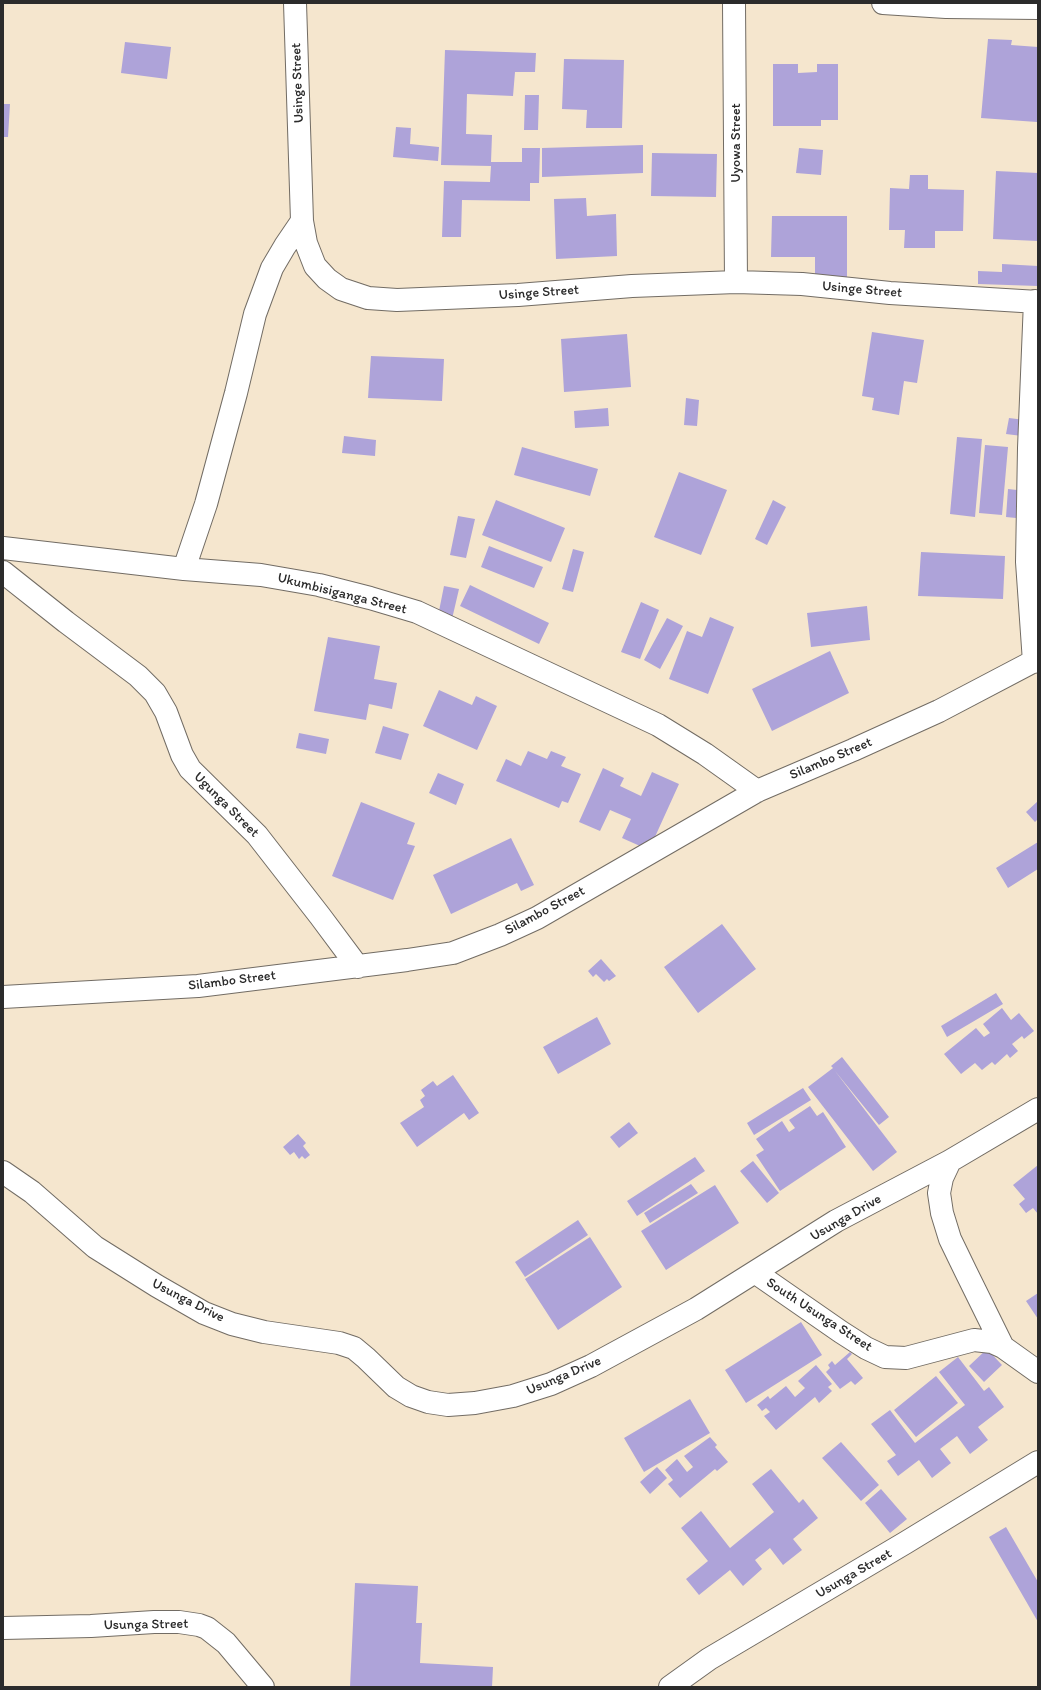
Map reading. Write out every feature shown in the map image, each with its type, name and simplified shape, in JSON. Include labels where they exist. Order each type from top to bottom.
[{"type":"street","name":"Usinge Street","points":[[295,3],[302,221],[306,243],[315,266],[327,279],[341,289],[368,298],[405,300],[518,295],[632,286],[736,282],[802,284],[890,293],[1037,302]]},
{"type":"street","name":"Uyowa Street","points":[[734,3],[736,282]]},
{"type":"street","points":[[883,3],[946,7],[1038,8]]},
{"type":"street","points":[[184,569],[206,504],[236,393],[255,314],[272,268],[284,246],[302,221]]},
{"type":"street","points":[[1036,660],[1027,562],[1030,448],[1037,302]]},
{"type":"street","name":"Ukumbisiganga Street","points":[[3,548],[184,569],[261,575],[319,585],[418,612],[658,725],[705,754],[757,791]]},
{"type":"street","name":"Ugunga Street","points":[[3,572],[138,676],[155,693],[166,712],[182,755],[190,769],[199,780],[257,835],[358,967]]},
{"type":"street","name":"Silambo Street","points":[[3,997],[198,986],[358,967],[453,953],[500,936],[537,918],[757,791],[939,711],[1036,660]]},
{"type":"street","points":[[1003,1347],[950,1239],[942,1213],[939,1194],[940,1186],[950,1160],[1038,1109]]},
{"type":"street","name":"Usunga Drive","points":[[3,1172],[32,1192],[95,1247],[157,1286],[204,1313],[232,1324],[264,1332],[339,1343],[354,1348],[396,1387],[411,1396],[428,1402],[442,1404],[475,1403],[513,1396],[551,1384],[591,1366],[696,1309],[756,1273],[836,1221],[950,1160]]},
{"type":"street","name":"South Usunga Street","points":[[756,1273],[841,1332],[866,1348],[885,1357],[906,1358],[974,1340],[992,1342],[1003,1347],[1038,1372]]},
{"type":"street","name":"Usunga Street","points":[[670,1687],[709,1659],[906,1543],[1038,1462]]},
{"type":"street","name":"Usunga Street","points":[[3,1628],[91,1626],[154,1622],[179,1622],[199,1625],[208,1628],[226,1643],[263,1687]]},
{"type":"building","points":[[988,39],[1012,40],[1011,45],[1038,47],[1037,122],[981,118]]},
{"type":"building","points":[[125,42],[171,47],[167,79],[121,73]]},
{"type":"building","points":[[445,50],[536,53],[535,72],[515,72],[513,96],[467,94],[466,134],[492,135],[491,162],[522,162],[522,148],[540,148],[539,183],[530,183],[530,201],[462,200],[461,237],[442,237],[444,181],[490,182],[491,166],[441,165]]},
{"type":"building","points":[[564,59],[624,60],[622,128],[586,128],[587,110],[562,109]]},
{"type":"building","points":[[773,64],[798,64],[798,73],[817,72],[817,64],[838,64],[838,120],[821,120],[821,126],[773,126]]},
{"type":"building","points":[[525,95],[539,95],[538,130],[524,130]]},
{"type":"building","points":[[3,104],[10,104],[8,137],[3,137]]},
{"type":"building","points":[[396,127],[411,128],[410,144],[439,147],[438,161],[393,157]]},
{"type":"building","points":[[643,145],[643,173],[542,177],[542,148]]},
{"type":"building","points":[[799,148],[823,150],[821,175],[796,173]]},
{"type":"building","points":[[652,153],[717,154],[716,197],[651,196]]},
{"type":"building","points":[[996,171],[1038,173],[1038,241],[993,239]]},
{"type":"building","points":[[910,175],[928,175],[928,189],[964,190],[963,231],[935,231],[935,248],[904,248],[905,230],[889,230],[890,188],[909,189]]},
{"type":"building","points":[[586,198],[587,216],[616,214],[617,256],[556,259],[554,199]]},
{"type":"building","points":[[772,216],[847,216],[847,278],[815,278],[815,257],[771,257]]},
{"type":"building","points":[[1002,264],[1038,266],[1038,286],[978,284],[978,271],[1002,272]]},
{"type":"building","points":[[872,332],[924,340],[917,383],[904,381],[899,415],[872,410],[874,398],[862,396]]},
{"type":"building","points":[[627,334],[631,387],[564,392],[561,339]]},
{"type":"building","points":[[371,356],[444,359],[442,401],[368,398]]},
{"type":"building","points":[[686,398],[699,400],[697,426],[684,425]]},
{"type":"building","points":[[608,408],[609,426],[575,428],[574,411]]},
{"type":"building","points":[[1009,418],[1025,420],[1022,436],[1006,434]]},
{"type":"building","points":[[344,436],[376,440],[375,456],[342,453]]},
{"type":"building","points":[[957,437],[982,439],[975,517],[950,514]]},
{"type":"building","points":[[985,445],[1008,447],[1002,515],[979,513]]},
{"type":"building","points":[[522,447],[598,469],[590,496],[514,475]]},
{"type":"building","points":[[679,472],[727,490],[701,555],[654,537]]},
{"type":"building","points":[[1008,489],[1017,490],[1016,518],[1006,517]]},
{"type":"building","points":[[496,500],[565,528],[551,562],[482,535]]},
{"type":"building","points":[[773,500],[786,507],[767,545],[755,539]]},
{"type":"building","points":[[458,516],[475,519],[466,558],[450,555]]},
{"type":"building","points":[[489,546],[543,567],[534,588],[481,567]]},
{"type":"building","points":[[573,549],[584,552],[573,592],[562,589]]},
{"type":"building","points":[[921,552],[1005,556],[1003,599],[918,596]]},
{"type":"building","points":[[470,585],[549,623],[539,644],[460,606]]},
{"type":"building","points":[[444,586],[459,589],[452,619],[438,616]]},
{"type":"building","points":[[641,602],[659,610],[640,659],[621,652]]},
{"type":"building","points":[[867,606],[870,640],[811,647],[807,613]]},
{"type":"building","points":[[710,617],[734,627],[708,694],[669,679],[687,631],[702,637]]},
{"type":"building","points":[[667,618],[683,626],[660,669],[644,660]]},
{"type":"building","points":[[328,637],[380,646],[374,679],[397,683],[392,709],[369,704],[366,720],[314,711]]},
{"type":"building","points":[[830,651],[849,693],[772,731],[752,689]]},
{"type":"building","points":[[439,690],[472,705],[476,696],[497,706],[477,750],[423,726]]},
{"type":"building","points":[[383,726],[409,734],[401,760],[375,753]]},
{"type":"building","points":[[299,733],[329,739],[326,754],[296,748]]},
{"type":"building","points":[[528,751],[547,759],[551,751],[566,757],[561,766],[581,774],[568,803],[562,801],[559,808],[496,781],[506,759],[521,766]]},
{"type":"building","points":[[603,768],[624,778],[620,786],[641,796],[652,772],[679,784],[649,850],[622,838],[631,819],[610,810],[600,831],[579,822]]},
{"type":"building","points":[[438,773],[464,784],[456,805],[429,793]]},
{"type":"building","points":[[1038,801],[1038,819],[1035,822],[1026,812]]},
{"type":"building","points":[[361,802],[415,823],[407,844],[415,846],[393,900],[332,876]]},
{"type":"building","points":[[511,838],[534,885],[521,891],[517,883],[451,914],[433,875]]},
{"type":"building","points":[[1038,842],[1038,869],[1008,888],[996,868]]},
{"type":"building","points":[[722,924],[756,969],[698,1013],[664,967]]},
{"type":"building","points":[[601,959],[616,976],[609,981],[607,979],[604,982],[596,974],[593,977],[588,971]]},
{"type":"building","points":[[996,993],[1003,1004],[947,1037],[941,1026]]},
{"type":"building","points":[[1002,1008],[1011,1020],[1019,1013],[1034,1031],[1024,1039],[1022,1036],[1012,1044],[1018,1051],[1010,1058],[1007,1054],[995,1065],[992,1062],[982,1070],[975,1063],[961,1074],[944,1054],[976,1028],[984,1037],[990,1033],[983,1024]]},
{"type":"building","points":[[597,1017],[611,1044],[558,1074],[543,1047]]},
{"type":"building","points":[[842,1057],[889,1117],[879,1125],[835,1071],[897,1152],[873,1171],[808,1087],[833,1068],[831,1066]]},
{"type":"building","points":[[453,1075],[479,1113],[469,1120],[464,1113],[417,1147],[400,1123],[424,1107],[420,1100],[425,1096],[421,1090],[433,1081],[437,1086]]},
{"type":"building","points":[[803,1088],[811,1100],[754,1135],[747,1123]]},
{"type":"building","points":[[810,1106],[817,1116],[823,1112],[846,1147],[780,1191],[756,1155],[764,1150],[756,1139],[782,1121],[789,1132],[795,1128],[789,1120]]},
{"type":"building","points":[[629,1122],[638,1133],[619,1148],[610,1137]]},
{"type":"building","points":[[298,1134],[306,1143],[303,1146],[310,1155],[305,1159],[302,1156],[299,1159],[294,1152],[290,1155],[283,1147]]},
{"type":"building","points":[[695,1157],[705,1171],[637,1216],[627,1201]]},
{"type":"building","points":[[753,1161],[779,1193],[767,1203],[740,1171]]},
{"type":"building","points":[[1038,1165],[1038,1214],[1033,1208],[1026,1213],[1019,1204],[1025,1199],[1013,1185]]},
{"type":"building","points":[[691,1184],[698,1193],[650,1223],[644,1213]]},
{"type":"building","points":[[715,1185],[739,1223],[666,1270],[641,1231]]},
{"type":"building","points":[[578,1220],[588,1235],[525,1277],[515,1262]]},
{"type":"building","points":[[590,1237],[622,1287],[558,1330],[525,1279]]},
{"type":"building","points":[[1038,1293],[1038,1319],[1026,1301]]},
{"type":"building","points":[[801,1322],[822,1355],[746,1403],[725,1370]]},
{"type":"building","points":[[987,1349],[1002,1365],[984,1382],[969,1366]]},
{"type":"building","points":[[850,1352],[852,1354],[847,1359],[863,1378],[855,1385],[851,1381],[840,1389],[826,1372],[830,1368],[828,1365],[832,1361],[835,1365]]},
{"type":"building","points":[[958,1357],[984,1391],[989,1387],[1004,1407],[978,1427],[988,1440],[970,1454],[957,1436],[940,1449],[951,1463],[932,1478],[919,1460],[898,1476],[887,1461],[896,1455],[871,1424],[890,1410],[915,1443],[965,1405],[939,1372]]},
{"type":"building","points":[[816,1365],[832,1384],[828,1387],[832,1391],[819,1403],[815,1397],[776,1430],[764,1416],[770,1412],[766,1408],[762,1411],[757,1405],[768,1396],[770,1399],[786,1386],[795,1397],[805,1388],[798,1381]]},
{"type":"building","points":[[936,1376],[958,1403],[916,1437],[894,1410]]},
{"type":"building","points":[[690,1399],[710,1433],[644,1472],[624,1438]]},
{"type":"building","points":[[710,1437],[717,1445],[715,1447],[728,1462],[717,1471],[715,1469],[680,1498],[668,1484],[673,1480],[665,1470],[677,1459],[687,1472],[693,1467],[684,1456]]},
{"type":"building","points":[[841,1442],[879,1485],[861,1501],[822,1458]]},
{"type":"building","points":[[657,1467],[667,1478],[650,1494],[640,1482]]},
{"type":"building","points":[[771,1469],[799,1503],[803,1499],[818,1518],[793,1539],[802,1550],[783,1565],[770,1548],[755,1560],[762,1569],[743,1586],[730,1570],[699,1595],[686,1579],[708,1561],[681,1528],[701,1511],[730,1548],[774,1512],[752,1484]]},
{"type":"building","points":[[881,1489],[907,1519],[890,1533],[865,1503]]},
{"type":"building","points":[[1006,1527],[1038,1582],[1038,1622],[989,1537]]},
{"type":"building","points":[[355,1583],[418,1586],[416,1623],[422,1623],[420,1663],[493,1667],[492,1687],[350,1687]]}]
